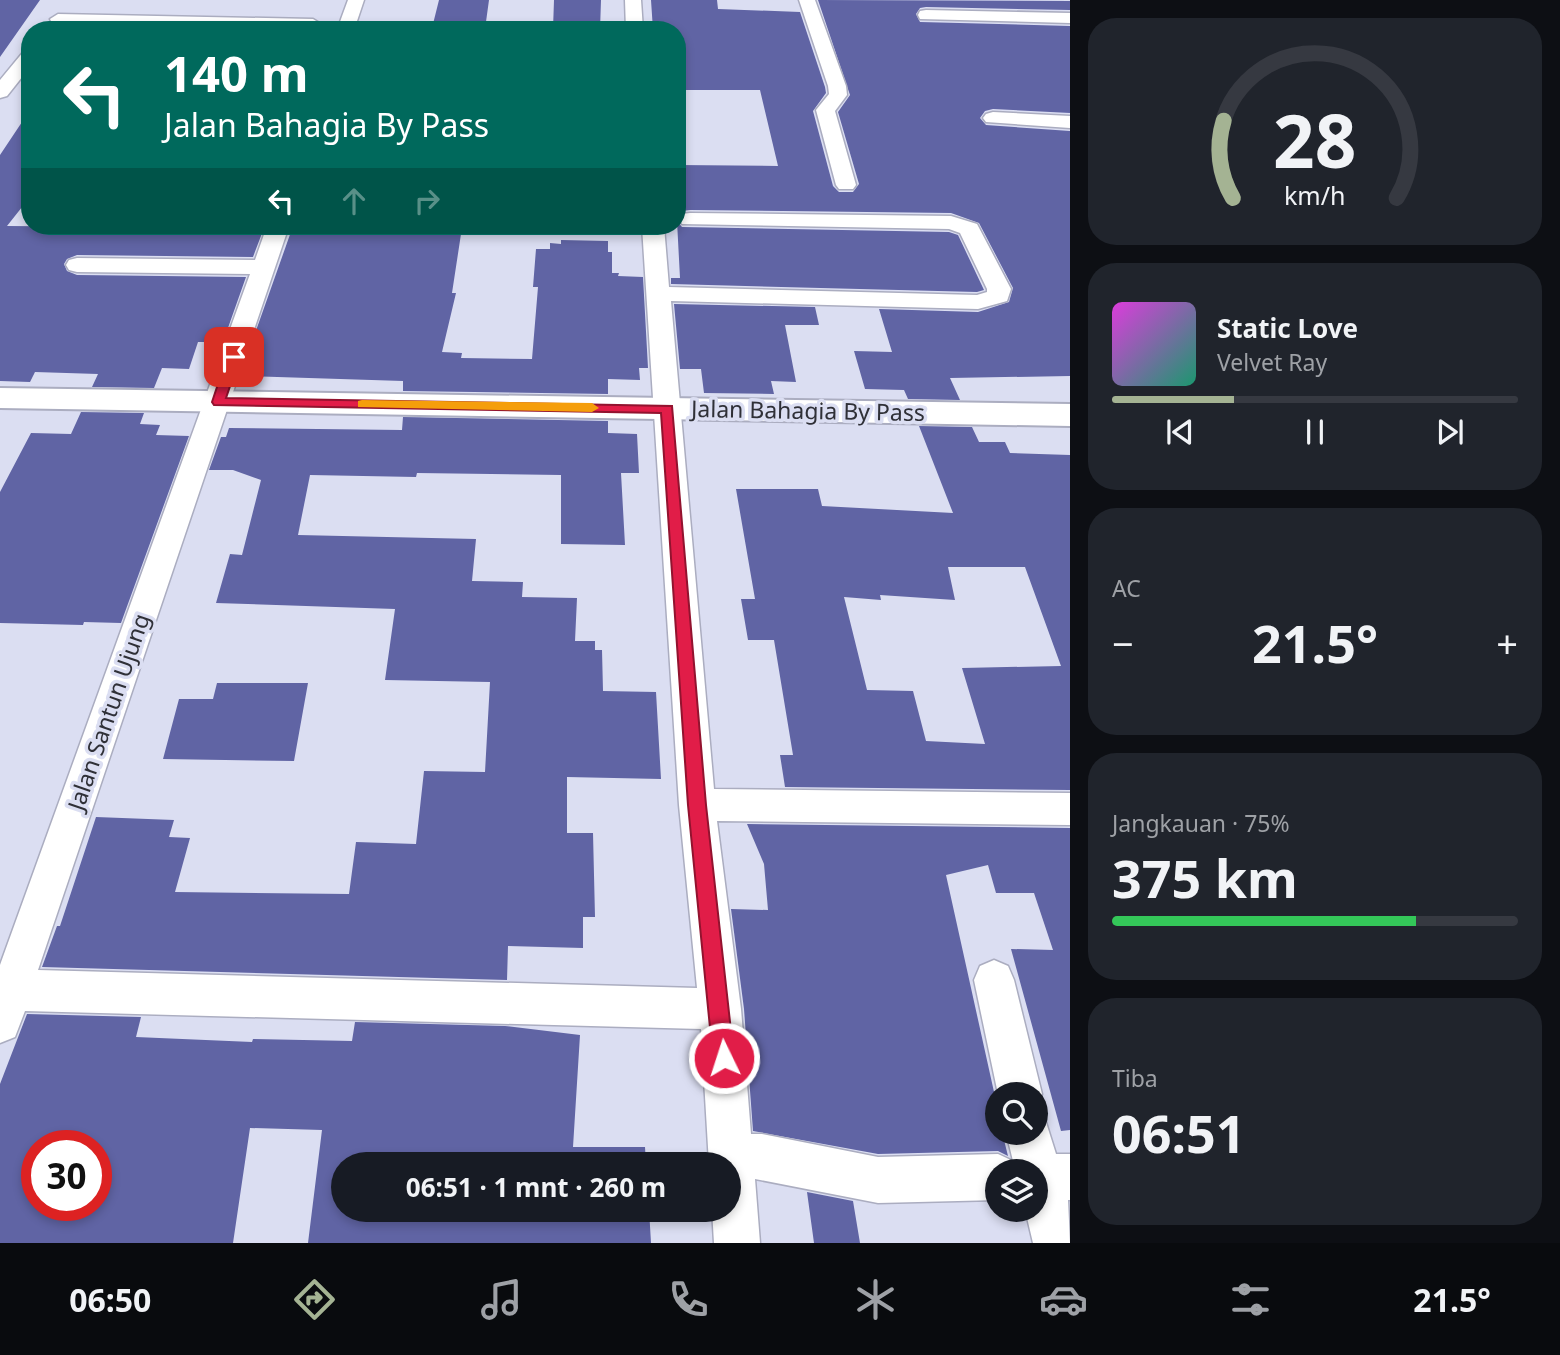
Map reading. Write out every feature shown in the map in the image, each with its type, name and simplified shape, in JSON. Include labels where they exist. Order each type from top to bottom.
[{"type":"main road","name":"Jalan Bahagia By Pass","points":[[0,398],[1070,415]]},
{"type":"street","points":[[56,21],[74,0]]},
{"type":"street","points":[[348,21],[356,0]]},
{"type":"street","points":[[633,0],[634,21]]},
{"type":"street","points":[[807,0],[837,86],[838,95],[825,110],[846,185]]},
{"type":"street","points":[[926,15],[1070,18]]},
{"type":"street","points":[[3,85],[21,65]]},
{"type":"street","points":[[3,85],[21,83]]},
{"type":"street","points":[[993,118],[1070,122]]},
{"type":"street","points":[[657,294],[978,302],[999,296],[999,289],[976,238],[969,229],[951,223],[690,219]]},
{"type":"street","name":"Jalan Santun Ujung","points":[[6,1006],[275,235]]},
{"type":"street","points":[[654,235],[697,805],[720,1009],[731,1152]]},
{"type":"street","points":[[76,265],[265,267]]},
{"type":"street","points":[[697,805],[1070,809]]},
{"type":"street","points":[[995,980],[1017,1082]]},
{"type":"street","points":[[6,1006],[720,1009]]},
{"type":"street","points":[[741,1157],[761,1156],[878,1180],[985,1178]]},
{"type":"street","points":[[1048,1218],[1056,1243]]},
{"type":"street","points":[[736,1222],[737,1243]]},
{"type":"building","points":[[0,0],[40,0],[25,21],[21,21],[21,27],[0,57]]},
{"type":"building","points":[[439,0],[489,0],[486,21],[434,21]]},
{"type":"building","points":[[554,0],[601,0],[600,21],[553,21]]},
{"type":"building","points":[[651,0],[717,0],[718,9],[800,12],[825,87],[826,93],[813,111],[833,186],[839,192],[853,192],[859,184],[838,112],[850,95],[818,0],[1070,1],[1070,10],[926,7],[920,8],[916,14],[920,22],[1070,26],[1070,113],[993,109],[985,111],[980,118],[986,125],[1070,131],[1070,376],[950,378],[960,400],[908,399],[904,390],[865,389],[854,351],[892,352],[879,309],[978,312],[1009,302],[1013,288],[979,223],[951,213],[686,210],[686,165],[778,166],[760,90],[686,90],[686,21],[652,21]]},
{"type":"building","points":[[21,124],[21,208],[7,226],[21,226],[21,235],[261,235],[253,257],[77,255],[67,259],[64,264],[67,271],[77,275],[246,277],[223,342],[198,342],[189,369],[162,368],[154,388],[92,387],[98,374],[35,372],[30,382],[0,381],[0,155]]},
{"type":"building","points":[[686,227],[949,232],[958,235],[984,290],[977,292],[671,284],[671,278],[680,278],[678,235],[686,235]]},
{"type":"building","points":[[290,235],[461,235],[452,293],[456,293],[442,352],[462,353],[461,358],[532,359],[538,287],[533,287],[536,249],[550,249],[550,243],[561,244],[561,240],[608,241],[608,252],[612,252],[612,273],[619,273],[618,276],[643,277],[648,368],[639,368],[640,380],[608,379],[608,394],[403,391],[403,381],[250,376],[262,343],[252,342]]},
{"type":"building","points":[[674,304],[815,307],[819,325],[785,325],[796,382],[771,381],[774,394],[704,393],[701,369],[680,369]]},
{"type":"building","points":[[81,412],[144,413],[140,424],[160,425],[156,435],[189,436],[121,623],[0,623],[0,492],[31,433],[71,434]]},
{"type":"building","points":[[403,417],[608,421],[608,433],[637,434],[639,473],[621,473],[625,545],[561,544],[561,475],[310,475],[298,535],[476,539],[472,581],[523,582],[522,597],[577,598],[575,641],[595,641],[595,650],[602,650],[603,691],[656,692],[661,779],[567,777],[567,833],[593,833],[595,917],[583,917],[583,948],[508,946],[507,980],[42,967],[57,926],[60,926],[96,817],[174,820],[169,837],[190,838],[175,892],[349,894],[356,842],[416,844],[424,771],[485,772],[490,682],[385,680],[395,609],[216,603],[230,554],[242,555],[261,480],[233,470],[209,470],[221,437],[226,437],[229,428],[402,430]]},
{"type":"building","points":[[919,426],[972,427],[979,442],[1005,442],[1010,453],[1070,455],[1070,790],[785,787],[780,755],[793,755],[774,640],[748,640],[741,599],[755,599],[736,489],[818,489],[822,506],[953,513]],"holes":[[[948,567],[1025,567],[1061,666],[962,668],[985,744],[926,741],[913,691],[867,690],[844,597],[881,600],[880,595],[955,600]]]},
{"type":"building","points":[[217,683],[308,683],[294,761],[163,759],[179,699],[213,699]]},
{"type":"building","points":[[747,824],[1070,828],[1070,1130],[1061,1131],[1011,949],[1053,950],[1034,893],[996,893],[988,865],[946,875],[992,1082],[985,1082],[985,1145],[1005,1145],[1008,1156],[998,1151],[878,1154],[753,1131],[744,1009],[731,909],[768,910],[764,864]]},
{"type":"building","points":[[27,1014],[141,1017],[136,1037],[252,1042],[253,1039],[352,1041],[355,1022],[505,1026],[580,1035],[573,1147],[645,1147],[645,1152],[331,1152],[331,1222],[650,1222],[651,1243],[308,1243],[322,1130],[250,1128],[233,1243],[0,1243],[0,1084]]},
{"type":"building","points":[[807,1192],[853,1201],[860,1243],[814,1243]]},
{"type":"slow traffic","points":[[362,404],[592,408]]},
{"type":"route","points":[[234,357],[218,402],[668,409],[697,805],[724,1058]]}]
